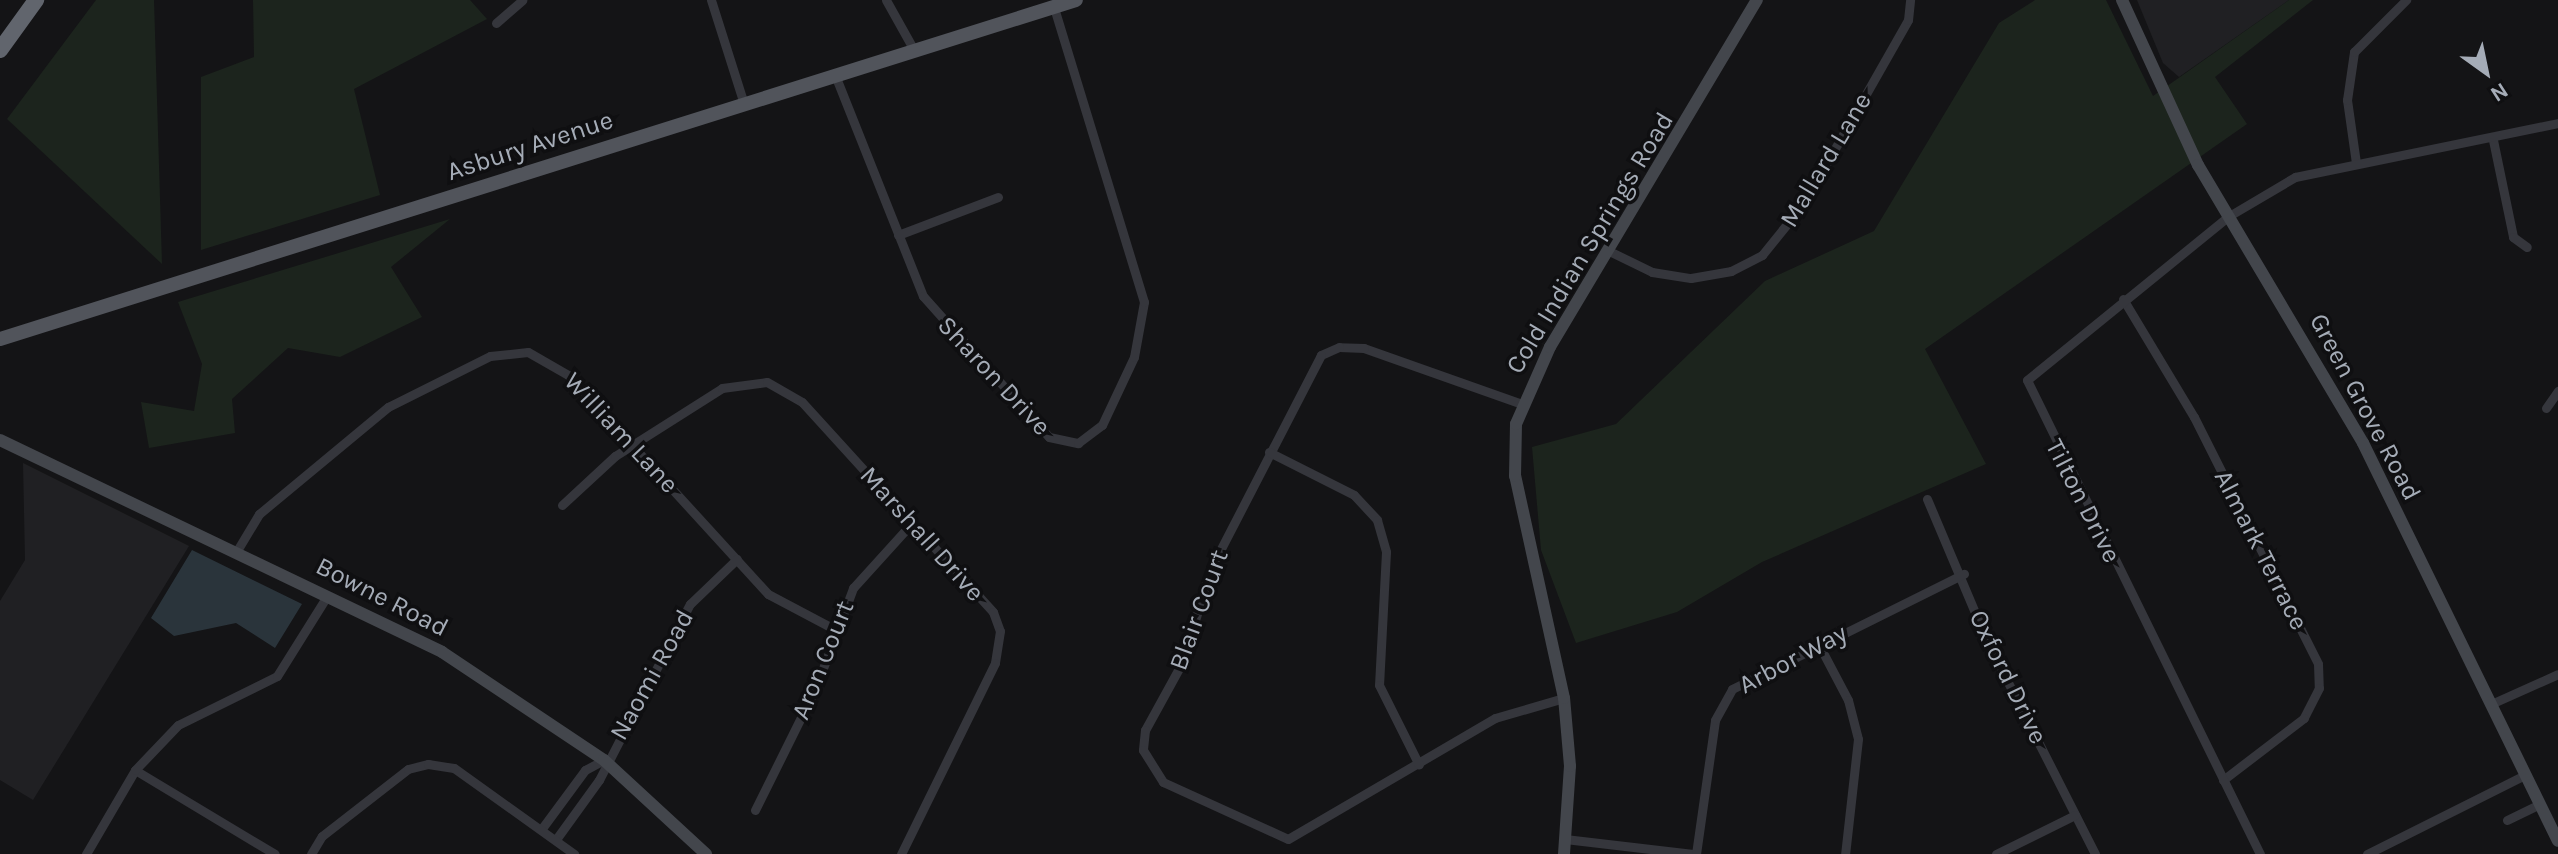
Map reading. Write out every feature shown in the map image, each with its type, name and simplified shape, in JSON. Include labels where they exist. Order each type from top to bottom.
[{"type":"highway","points":[[0,50],[36,0]]},
{"type":"main road","name":"Asbury Avenue","points":[[0,339],[1076,0]]},
{"type":"street","points":[[496,23],[522,0]]},
{"type":"street","points":[[711,0],[744,104]]},
{"type":"street","points":[[886,0],[914,50]]},
{"type":"street","name":"Cold Indian Springs Road","points":[[1564,854],[1570,766],[1564,698],[1515,476],[1522,404],[1757,0]]},
{"type":"street","name":"Mallard Lane","points":[[1609,251],[1652,272],[1691,278],[1731,271],[1762,255],[1804,203],[1908,20],[1910,0]]},
{"type":"street","name":"Green Grove Road","points":[[2122,0],[2229,216],[2341,402],[2558,841]]},
{"type":"street","points":[[2356,163],[2347,100],[2354,52],[2406,0]]},
{"type":"street","name":"Sharon Drive","points":[[835,75],[930,307],[1049,437],[1078,443],[1097,432],[1134,357],[1144,302],[1054,7]]},
{"type":"street","name":"Tilton Drive","points":[[2260,854],[2027,387],[2035,367],[2229,216],[2295,177],[2356,163],[2493,140],[2558,123]]},
{"type":"street","points":[[2493,140],[2513,237],[2527,247]]},
{"type":"street","points":[[898,235],[998,197]]},
{"type":"street","name":"Almark Terrace","points":[[2123,299],[2194,417],[2318,664],[2319,688],[2304,718],[2223,780]]},
{"type":"street","name":"Blair Court","points":[[1522,404],[1364,348],[1339,347],[1313,363],[1210,570],[1183,661],[1145,730],[1149,767],[1163,782],[1288,839],[1495,718],[1564,698]]},
{"type":"street","name":"William Lane","points":[[238,549],[267,506],[388,407],[502,353],[528,352],[559,366],[779,603],[836,630]]},
{"type":"street","name":"Marshall Drive","points":[[562,505],[632,444],[722,388],[767,382],[802,402],[993,612],[1001,638],[901,854]]},
{"type":"street","points":[[2546,408],[2558,391]]},
{"type":"street","name":"Bowne Road","points":[[0,440],[238,549],[442,652],[604,760],[706,854]]},
{"type":"street","points":[[1269,452],[1354,495],[1377,520],[1386,552],[1379,685],[1419,765]]},
{"type":"street","name":"Oxford Drive","points":[[1927,499],[1964,574],[1981,628],[2095,854]]},
{"type":"street","name":"Aron Court","points":[[755,810],[862,575],[912,523]]},
{"type":"street","name":"Naomi Road","points":[[557,838],[599,780],[604,760],[690,604],[737,559]]},
{"type":"street","name":"Arbor Way","points":[[1694,854],[1724,698],[1819,645],[1964,574]]},
{"type":"street","points":[[86,854],[135,770],[178,725],[277,676],[327,596]]},
{"type":"street","points":[[1819,645],[1848,700],[1858,739],[1845,854]]},
{"type":"street","points":[[2491,704],[2558,674]]},
{"type":"street","points":[[543,827],[585,770],[604,760]]},
{"type":"street","points":[[311,854],[322,836],[408,769],[428,764],[454,768],[543,827],[574,854]]},
{"type":"street","points":[[135,770],[275,854]]},
{"type":"street","points":[[2367,854],[2525,775]]},
{"type":"street","points":[[2507,820],[2540,804]]},
{"type":"street","points":[[1996,854],[2075,815]]},
{"type":"street","points":[[1565,839],[1694,854]]},
{"type":"shaded area","points":[[96,0],[154,0],[162,264],[7,119]]},
{"type":"shaded area","points":[[253,0],[470,0],[487,19],[354,89],[380,195],[201,250],[201,77],[254,57]]},
{"type":"shaded area","points":[[2035,0],[2106,0],[2153,96],[2289,0],[2313,0],[2215,77],[2247,124],[1925,349],[1986,464],[1762,562],[1677,612],[1576,643],[1541,550],[1532,447],[1616,424],[1765,281],[1874,231],[1999,23]]},
{"type":"shaded area","points":[[2137,0],[2289,0],[2179,77],[2163,63]]},
{"type":"shaded area","points":[[450,219],[391,267],[422,317],[340,357],[288,348],[232,399],[235,433],[149,448],[141,402],[194,411],[202,364],[178,302]]},
{"type":"shaded area","points":[[23,463],[189,546],[33,800],[0,780],[0,601],[25,560]]},
{"type":"shaded area","points":[[192,550],[302,604],[275,648],[236,623],[174,636],[151,618]]}]
